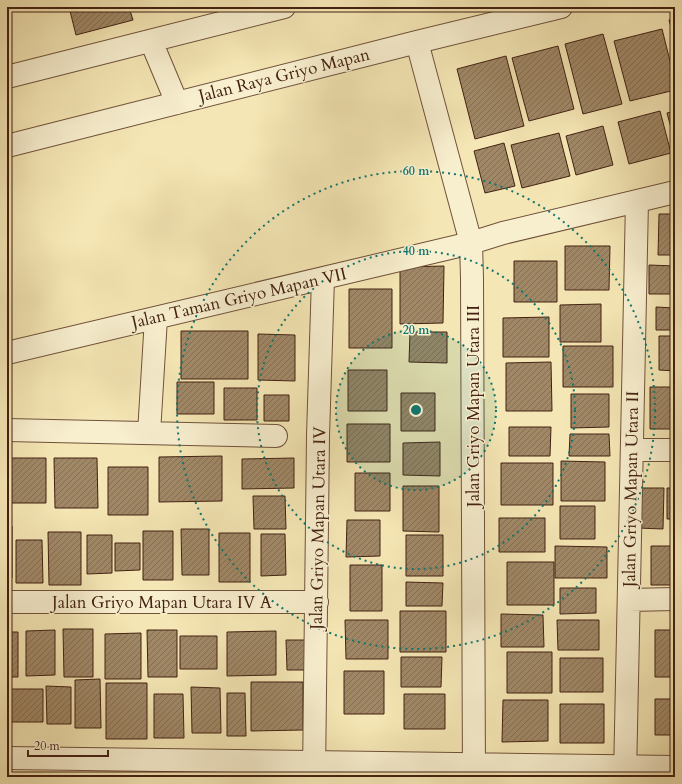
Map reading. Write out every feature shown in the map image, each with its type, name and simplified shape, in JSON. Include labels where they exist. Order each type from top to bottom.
[{"type":"street","points":[[7,77],[284,7]]},
{"type":"street","name":"Jalan Raya Griyo Mapan","points":[[7,146],[177,102],[561,7]]},
{"type":"street","points":[[151,41],[177,102]]},
{"type":"street","name":"Jalan Griyo Mapan Utara III","points":[[417,42],[471,243],[474,771]]},
{"type":"street","name":"Jalan Taman Griyo Mapan VII","points":[[7,353],[471,243],[503,233],[675,192]]},
{"type":"street","name":"Jalan Griyo Mapan Utara II","points":[[625,772],[637,201]]},
{"type":"street","name":"Jalan Griyo Mapan Utara IV","points":[[314,770],[318,436],[323,278]]},
{"type":"street","points":[[150,433],[156,318]]},
{"type":"street","points":[[7,430],[276,436]]},
{"type":"street","points":[[632,450],[675,450]]},
{"type":"street","points":[[629,600],[675,599]]},
{"type":"street","name":"Jalan Griyo Mapan Utara IV A","points":[[7,602],[317,602]]},
{"type":"street","points":[[7,758],[314,770],[625,772],[675,767]]},
{"type":"building","points":[[69,7],[129,7],[133,20],[76,35]]},
{"type":"building","points":[[675,18],[675,42],[669,20]]},
{"type":"building","points":[[662,29],[675,81],[675,90],[630,101],[614,41]]},
{"type":"building","points":[[603,34],[622,104],[583,114],[565,44]]},
{"type":"building","points":[[558,46],[574,109],[529,121],[512,58]]},
{"type":"building","points":[[506,56],[524,126],[475,139],[457,69]]},
{"type":"building","points":[[660,111],[671,153],[629,164],[618,122]]},
{"type":"building","points":[[675,111],[675,143],[667,113]]},
{"type":"building","points":[[603,126],[613,165],[576,175],[566,136]]},
{"type":"building","points":[[559,133],[570,176],[522,188],[511,145]]},
{"type":"building","points":[[504,143],[515,186],[485,193],[474,151]]},
{"type":"building","points":[[659,214],[675,214],[675,255],[658,255]]},
{"type":"building","points":[[565,246],[610,246],[609,290],[565,290]]},
{"type":"building","points":[[514,261],[557,261],[557,302],[514,302]]},
{"type":"building","points":[[649,265],[675,266],[675,294],[649,294]]},
{"type":"building","points":[[444,266],[443,323],[400,324],[400,267]]},
{"type":"building","points":[[349,289],[392,289],[392,348],[349,348]]},
{"type":"building","points":[[601,304],[601,342],[560,342],[560,305]]},
{"type":"building","points":[[656,307],[675,308],[675,330],[656,330]]},
{"type":"building","points":[[549,317],[549,357],[503,357],[503,318]]},
{"type":"building","points":[[181,331],[248,331],[248,379],[181,379]]},
{"type":"building","points":[[410,332],[447,332],[447,363],[409,362]]},
{"type":"building","points":[[258,334],[295,335],[295,381],[258,380]]},
{"type":"building","points":[[659,336],[675,336],[675,371],[659,370]]},
{"type":"building","points":[[563,346],[613,346],[613,387],[563,387]]},
{"type":"building","points":[[551,362],[552,411],[506,411],[506,363]]},
{"type":"building","points":[[348,370],[387,370],[387,411],[348,411]]},
{"type":"building","points":[[177,382],[214,382],[214,414],[177,414]]},
{"type":"building","points":[[650,387],[675,387],[675,429],[650,429]]},
{"type":"building","points":[[224,388],[257,388],[257,420],[224,420]]},
{"type":"building","points":[[401,393],[435,393],[435,431],[401,431]]},
{"type":"building","points":[[571,394],[609,394],[609,427],[571,428]]},
{"type":"building","points":[[264,395],[289,395],[289,421],[264,421]]},
{"type":"building","points":[[347,424],[390,424],[390,462],[347,462]]},
{"type":"building","points":[[509,427],[551,427],[550,456],[509,456]]},
{"type":"building","points":[[570,434],[609,434],[610,456],[569,456]]},
{"type":"building","points":[[440,442],[440,476],[403,475],[403,443]]},
{"type":"building","points":[[222,456],[222,501],[159,502],[159,457]]},
{"type":"building","points":[[7,458],[46,458],[46,503],[7,503]]},
{"type":"building","points":[[54,458],[97,458],[98,508],[55,508]]},
{"type":"building","points":[[294,458],[294,488],[242,489],[242,459]]},
{"type":"building","points":[[561,461],[605,462],[605,501],[561,501]]},
{"type":"building","points":[[501,463],[553,463],[553,505],[501,505]]},
{"type":"building","points":[[108,467],[148,467],[148,515],[108,515]]},
{"type":"building","points":[[355,473],[390,473],[390,511],[355,511]]},
{"type":"building","points":[[403,486],[439,486],[439,532],[403,531]]},
{"type":"building","points":[[639,488],[664,488],[663,529],[638,528]]},
{"type":"building","points":[[667,488],[675,488],[675,519],[667,519]]},
{"type":"building","points":[[253,496],[285,496],[286,529],[254,529]]},
{"type":"building","points":[[560,506],[595,506],[595,539],[560,539]]},
{"type":"building","points":[[499,518],[545,518],[545,552],[499,552]]},
{"type":"building","points":[[347,520],[380,520],[380,556],[346,557]]},
{"type":"building","points":[[7,526],[12,526],[12,578],[7,578]]},
{"type":"building","points":[[181,529],[209,529],[209,575],[182,575]]},
{"type":"building","points":[[143,531],[173,531],[173,580],[143,580]]},
{"type":"building","points":[[48,532],[81,532],[81,585],[49,585]]},
{"type":"building","points":[[219,533],[250,533],[250,582],[219,582]]},
{"type":"building","points":[[261,534],[285,534],[286,575],[261,576]]},
{"type":"building","points":[[87,535],[112,535],[112,573],[87,574]]},
{"type":"building","points":[[406,535],[443,535],[443,576],[406,576]]},
{"type":"building","points":[[16,540],[42,540],[43,583],[16,583]]},
{"type":"building","points":[[115,543],[140,543],[140,570],[115,571]]},
{"type":"building","points":[[555,546],[607,547],[607,578],[555,578]]},
{"type":"building","points":[[651,546],[675,546],[675,585],[651,585]]},
{"type":"building","points":[[507,562],[554,562],[554,605],[507,605]]},
{"type":"building","points":[[350,565],[382,565],[382,611],[350,611]]},
{"type":"building","points":[[406,582],[443,583],[442,606],[406,606]]},
{"type":"building","points":[[560,588],[596,588],[596,613],[560,614]]},
{"type":"building","points":[[400,611],[446,611],[446,652],[400,652]]},
{"type":"building","points":[[501,614],[543,615],[544,647],[501,647]]},
{"type":"building","points":[[345,620],[388,620],[388,659],[346,659]]},
{"type":"building","points":[[557,620],[599,620],[599,650],[558,650]]},
{"type":"building","points":[[63,629],[93,629],[93,677],[64,677]]},
{"type":"building","points":[[55,630],[55,675],[26,676],[26,631]]},
{"type":"building","points":[[147,630],[177,630],[177,677],[148,677]]},
{"type":"building","points":[[655,630],[675,630],[675,677],[655,677]]},
{"type":"building","points":[[276,631],[276,675],[227,676],[227,632]]},
{"type":"building","points":[[7,632],[18,632],[18,677],[7,677]]},
{"type":"building","points":[[141,633],[141,679],[105,679],[105,634]]},
{"type":"building","points":[[180,636],[217,636],[217,669],[180,669]]},
{"type":"building","points":[[286,640],[305,640],[305,670],[287,670]]},
{"type":"building","points":[[507,652],[552,652],[552,693],[507,693]]},
{"type":"building","points":[[401,657],[442,657],[441,687],[401,687]]},
{"type":"building","points":[[560,658],[603,658],[603,692],[560,692]]},
{"type":"building","points":[[344,671],[384,671],[384,714],[344,714]]},
{"type":"building","points":[[100,679],[101,728],[75,728],[75,680]]},
{"type":"building","points":[[251,682],[303,682],[303,730],[251,731]]},
{"type":"building","points":[[106,683],[147,683],[147,739],[106,739]]},
{"type":"building","points":[[46,686],[71,687],[71,724],[47,724]]},
{"type":"building","points":[[191,687],[220,688],[221,733],[192,733]]},
{"type":"building","points":[[7,689],[43,689],[43,722],[7,722]]},
{"type":"building","points":[[227,693],[245,693],[246,736],[227,736]]},
{"type":"building","points":[[154,694],[183,694],[184,738],[154,738]]},
{"type":"building","points":[[404,694],[445,694],[445,729],[404,729]]},
{"type":"building","points":[[655,699],[675,699],[675,735],[655,735]]},
{"type":"building","points":[[503,700],[548,700],[548,741],[502,742]]},
{"type":"building","points":[[560,704],[604,704],[604,743],[560,743]]}]
